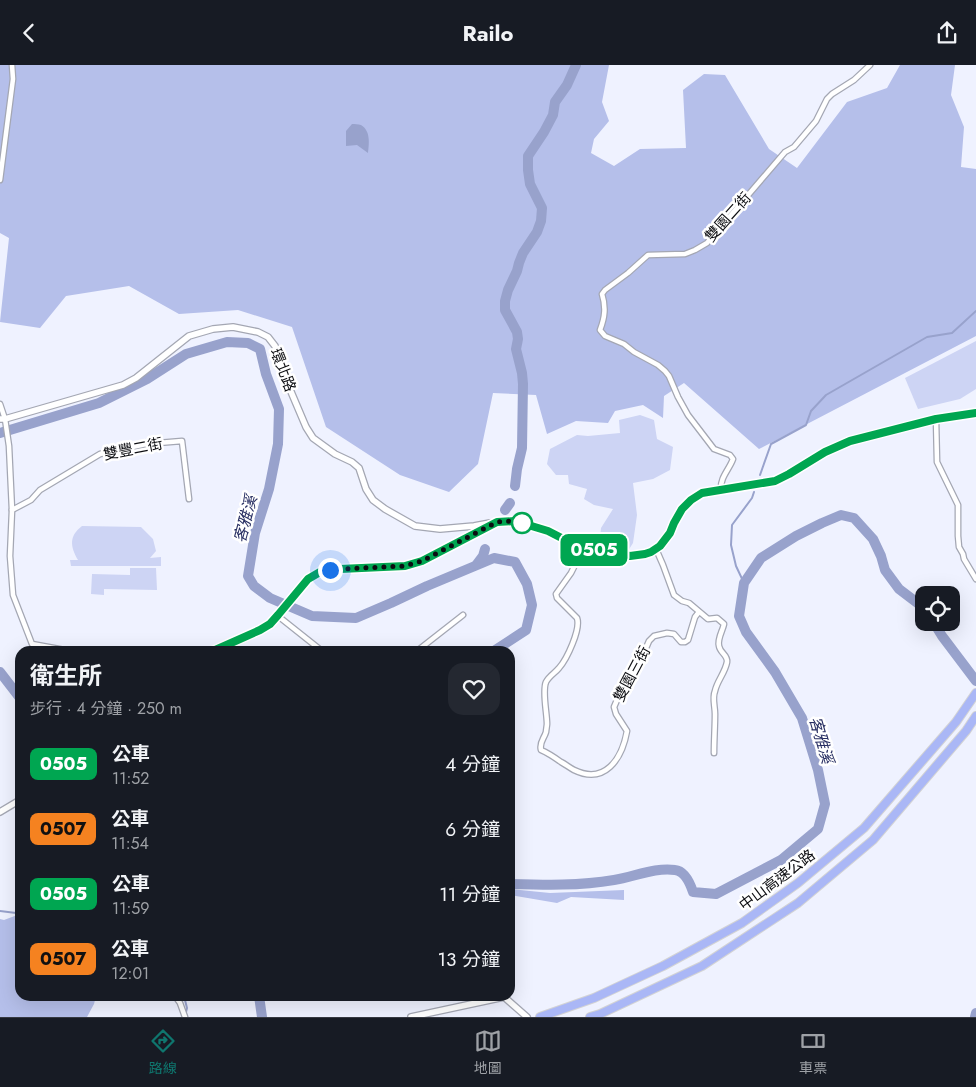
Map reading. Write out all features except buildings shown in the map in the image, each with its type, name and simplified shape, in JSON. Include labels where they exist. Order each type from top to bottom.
[{"type":"highway","name":"中山高速公路","points":[[540,1017],[594,999],[663,966],[742,923],[798,883],[864,828],[956,722],[976,693]]},
{"type":"highway","name":"中山高速公路","points":[[590,1017],[702,966],[798,903],[874,840],[966,731],[976,716]]},
{"type":"street","points":[[0,180],[13,79],[12,65]]},
{"type":"street","name":"雙園二街","points":[[720,490],[722,478],[734,459],[730,455],[714,449],[688,415],[665,371],[624,344],[605,336],[600,330],[605,317],[602,294],[648,255],[685,254],[707,243],[785,152],[800,141],[816,121],[827,99],[854,80],[870,65]]},
{"type":"street","name":"環北路","points":[[2,419],[123,385],[189,337],[213,329],[233,327],[249,329],[268,337],[275,346],[292,394],[306,427],[313,438],[359,468],[366,489],[373,500],[414,526],[440,529],[515,521],[540,528],[581,548],[630,556],[645,554],[656,549]]},
{"type":"street","points":[[0,404],[9,447],[12,510],[10,556],[13,595],[32,644],[43,646]]},
{"type":"street","points":[[714,753],[714,695],[727,661],[719,647],[724,623],[717,618],[708,619],[689,603],[682,601],[674,595],[656,549],[670,533],[686,504],[702,493],[775,481],[825,452],[850,441],[936,419],[976,413]]},
{"type":"street","points":[[936,419],[937,462],[958,505],[959,547],[976,579]]},
{"type":"street","name":"雙豐二街","points":[[12,510],[31,500],[40,490],[100,454],[146,444],[182,441],[189,499]]},
{"type":"street","points":[[224,646],[270,624],[308,579],[320,572],[340,569],[405,566],[422,561],[497,522]]},
{"type":"street","name":"雙園三街","points":[[581,548],[571,573],[556,594],[560,602],[577,618],[578,623],[567,655],[545,685],[547,725],[540,745],[541,749],[574,770],[589,775],[603,773],[615,761],[620,753],[627,731],[616,714],[614,707],[632,673],[641,663],[649,641],[654,637],[667,633],[674,634],[681,643],[685,642],[688,640],[695,617],[699,612]]},
{"type":"street","points":[[278,615],[316,646]]},
{"type":"street","points":[[423,646],[463,615]]},
{"type":"street","points":[[0,812],[15,804]]},
{"type":"street","points":[[179,1001],[185,1017]]},
{"type":"street","points":[[411,1017],[482,1001]]},
{"type":"street","points":[[509,1001],[527,1017]]},
{"type":"shaded area","points":[[0,65],[609,65],[602,102],[609,121],[594,139],[591,153],[614,166],[640,149],[686,148],[683,90],[704,74],[725,75],[769,149],[797,168],[847,102],[887,88],[900,65],[955,65],[951,95],[964,127],[961,167],[976,169],[976,336],[759,449],[684,383],[664,396],[663,418],[643,405],[615,411],[608,423],[576,421],[547,434],[536,395],[493,393],[478,464],[449,492],[400,475],[326,427],[292,327],[238,310],[179,314],[129,286],[66,296],[40,328],[0,322],[9,238],[0,233]]},
{"type":"shaded area","points":[[352,124],[361,125],[366,131],[369,138],[368,153],[357,145],[346,146],[346,131]]},
{"type":"shaded area","points":[[976,341],[976,389],[960,399],[918,409],[905,378]]},
{"type":"shaded area","points":[[640,415],[654,420],[657,439],[673,447],[670,470],[653,479],[633,483],[637,515],[633,543],[626,554],[599,547],[601,528],[613,509],[594,505],[584,499],[587,489],[569,484],[568,475],[556,475],[547,464],[550,449],[577,435],[588,436],[620,433],[619,420]]},
{"type":"shaded area","points":[[82,526],[141,527],[153,539],[156,551],[150,558],[161,557],[161,566],[71,566],[70,560],[78,560],[72,546],[73,537]]},
{"type":"shaded area","points":[[130,568],[156,568],[157,590],[104,589],[104,595],[91,594],[92,574],[130,575]]},
{"type":"shaded area","points":[[515,890],[550,893],[624,890],[624,900],[571,897],[557,903],[515,896]]},
{"type":"shaded area","points":[[15,916],[15,1001],[95,1001],[87,1017],[0,1017],[0,919],[4,920]]},
{"type":"waterway","points":[[515,486],[522,448],[523,384],[516,349],[517,332],[505,310],[505,301],[523,253],[537,232],[541,221],[542,208],[530,184],[528,156],[553,115],[555,102],[567,85],[576,65]]},
{"type":"waterway","points":[[760,475],[771,444],[806,425],[811,411],[826,395],[927,337],[952,333],[976,311]]},
{"type":"waterway","name":"客雅溪","points":[[0,433],[99,403],[147,379],[186,354],[227,342],[248,343],[260,349],[266,374],[279,409],[278,444],[269,489],[255,533],[248,576],[254,586],[270,598],[312,616],[356,618],[494,558],[515,562],[527,584],[532,605],[526,630],[502,646]]},
{"type":"waterway","points":[[744,583],[736,566],[731,545],[732,525],[752,498],[754,492]]},
{"type":"waterway","points":[[505,510],[510,503]]},
{"type":"waterway","name":"客雅溪","points":[[515,884],[588,883],[614,880],[667,869],[682,873],[689,881],[693,892],[716,894],[781,860],[818,829],[825,804],[818,770],[802,718],[775,672],[746,632],[739,616],[744,583],[761,558],[796,536],[841,515],[854,518],[873,539],[885,570],[899,589],[915,601]]},
{"type":"waterway","points":[[477,564],[483,556],[485,549]]},
{"type":"waterway","name":"客雅溪","points":[[939,631],[976,681]]},
{"type":"waterway","points":[[0,672],[15,692]]},
{"type":"waterway","points":[[0,911],[15,913]]},
{"type":"waterway","points":[[185,1001],[186,1012]]},
{"type":"waterway","points":[[260,1001],[262,1017]]},
{"type":"waterway","points":[[975,1017],[976,1013]]},
{"type":"bus line","name":"0505","points":[[224,646],[270,624],[308,579],[320,572],[340,569],[405,566],[422,561],[497,522],[515,521],[548,531],[581,548],[630,556],[645,554],[660,546],[670,533],[682,509],[702,493],[775,481],[825,452],[850,441],[904,426],[976,413]]},
{"type":"route","points":[[330,570],[405,566],[422,561],[497,522],[515,521],[522,523]]}]
